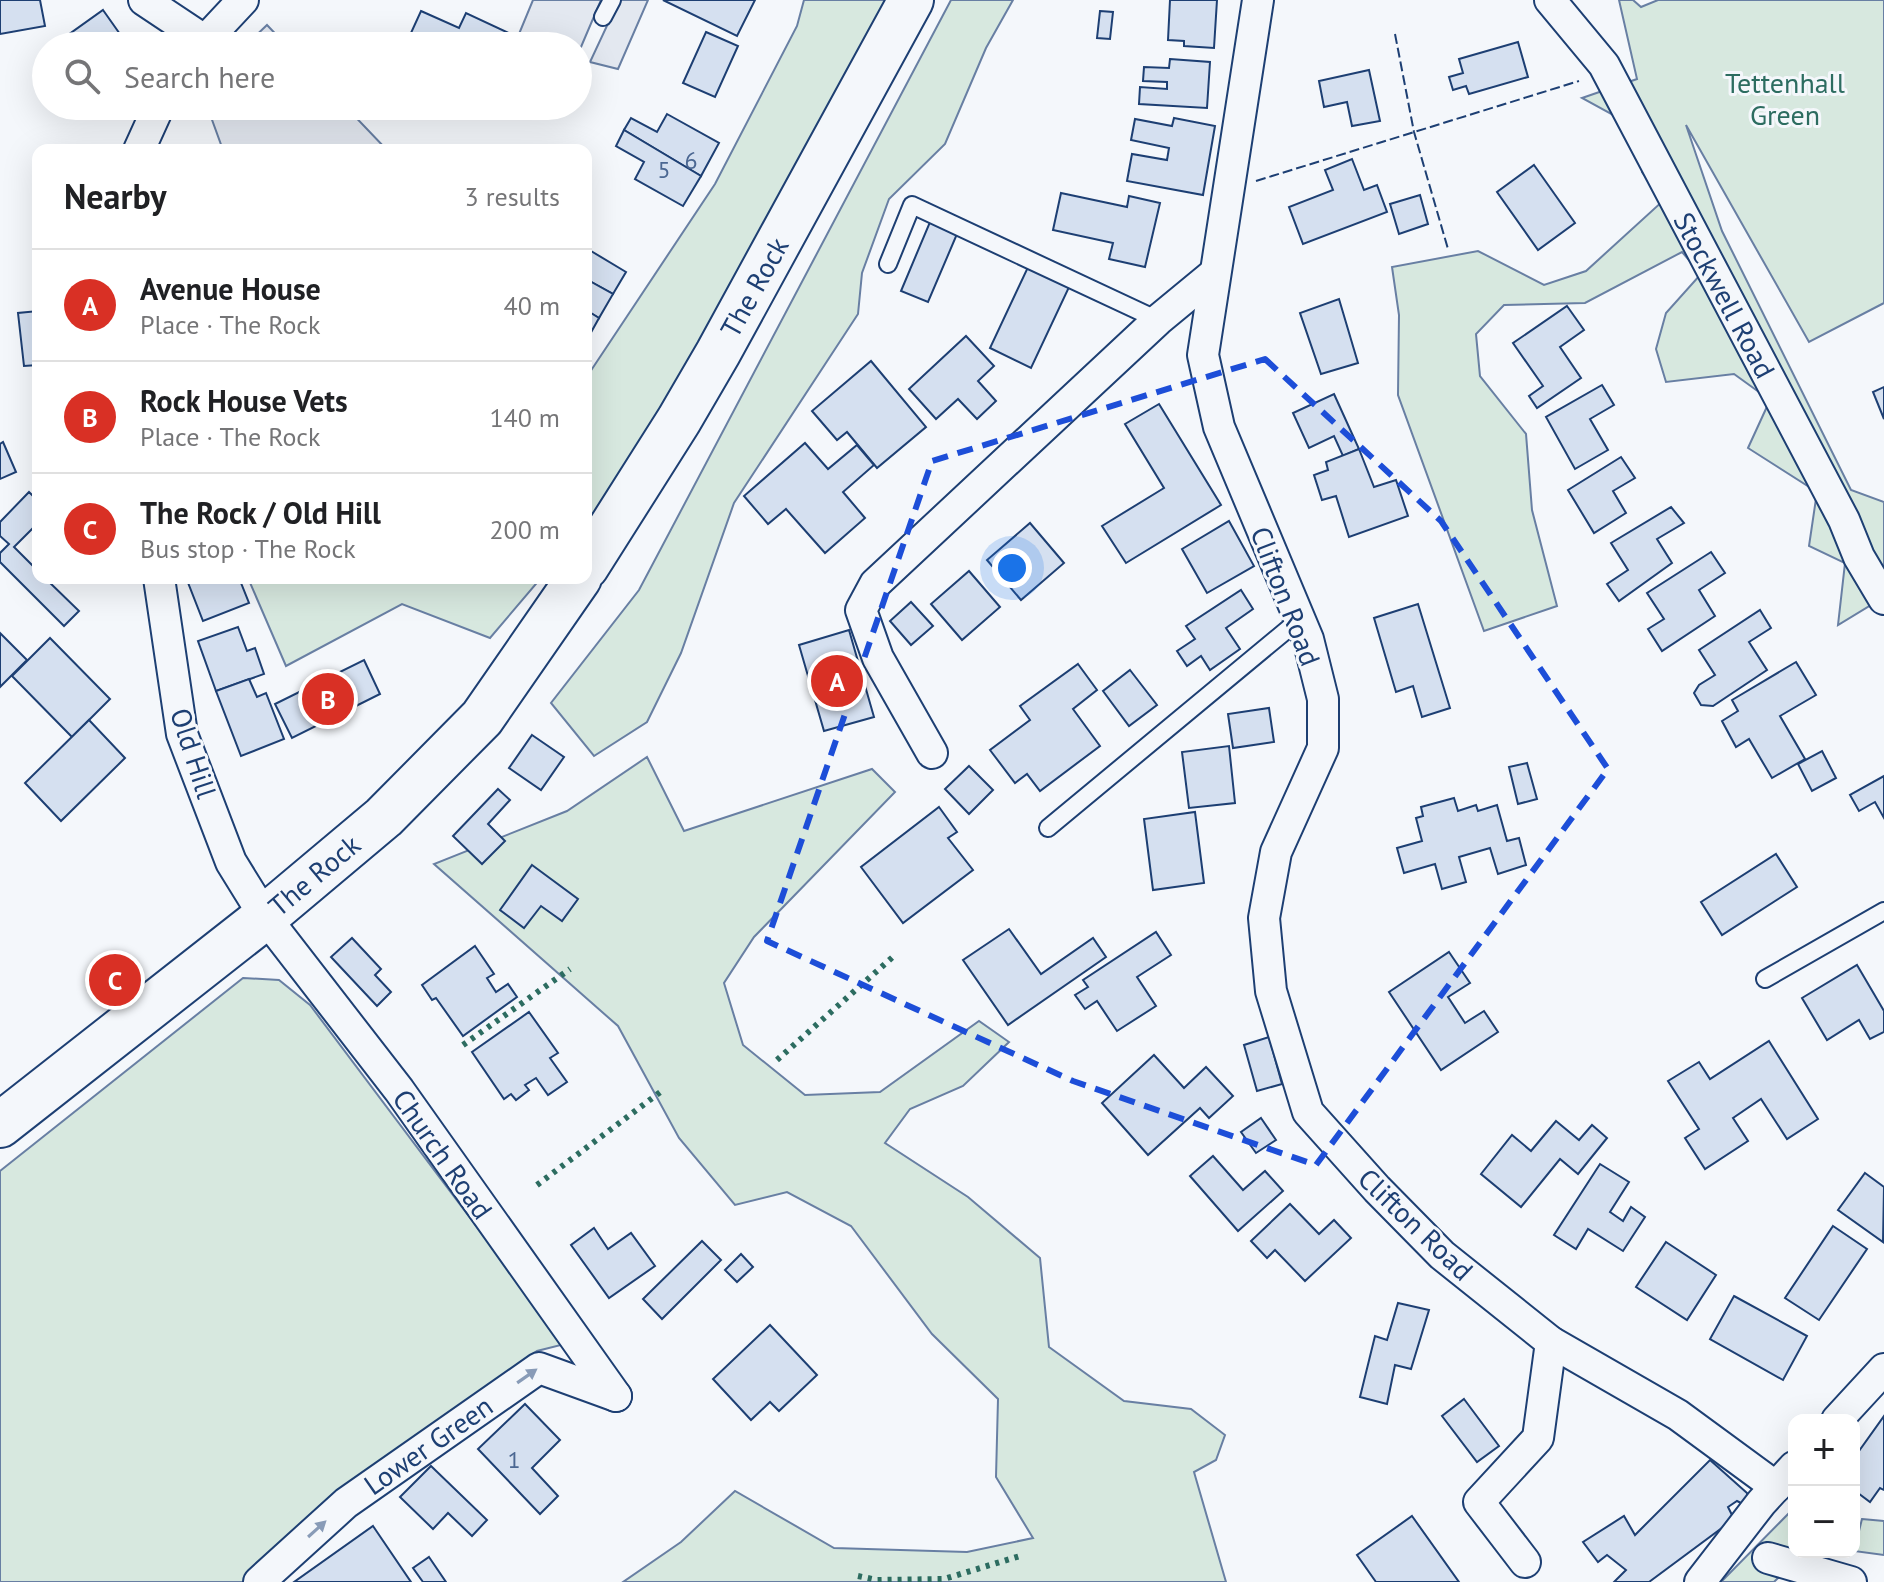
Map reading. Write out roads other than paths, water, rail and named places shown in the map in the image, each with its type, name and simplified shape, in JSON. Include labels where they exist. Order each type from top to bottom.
[{"type":"highway","name":"The Rock","points":[[592,558],[718,353],[911,0]]},
{"type":"highway","name":"The Rock","points":[[0,1125],[265,917],[384,817],[482,718],[575,584]]},
{"type":"street","points":[[144,0],[187,32]]},
{"type":"street","points":[[212,32],[243,0]]},
{"type":"street","name":"Clifton Road","points":[[1258,0],[1203,355],[1219,427],[1308,639],[1323,699],[1323,748],[1276,852],[1264,918],[1271,991],[1308,1112],[1442,1255],[1551,1342],[1678,1415],[1777,1486]]},
{"type":"street","name":"Stockwell Road","points":[[1550,0],[1604,65],[1844,520],[1859,557],[1884,599]]},
{"type":"street","points":[[140,144],[152,120]]},
{"type":"street","points":[[932,753],[878,658],[861,610],[875,584],[1158,320],[1215,273]]},
{"type":"street","name":"Old Hill","points":[[160,584],[182,734],[231,862],[265,917]]},
{"type":"street","name":"Church Road","points":[[265,917],[399,1090],[616,1396]]},
{"type":"street","points":[[1525,1562],[1479,1502],[1538,1438],[1551,1342]]},
{"type":"street","name":"Lower Green","points":[[259,1582],[346,1503],[539,1368],[616,1396]]},
{"type":"street","points":[[1843,1414],[1884,1369]]},
{"type":"street","points":[[1777,1486],[1769,1570],[1851,1582]]},
{"type":"street","points":[[1700,1582],[1777,1486]]},
{"type":"lane","points":[[603,17],[612,0]]},
{"type":"lane","points":[[888,264],[912,205],[1158,320]]},
{"type":"lane","points":[[1048,828],[1300,619]]},
{"type":"lane","points":[[1765,979],[1884,911]]},
{"type":"place","name":"Avenue House","points":[[837,681]]},
{"type":"place","name":"Rock House Vets","points":[[328,699]]},
{"type":"place","name":"The Rock / Old Hill","points":[[115,980]]},
{"type":"park label","name":"Tettenhall Green","points":[[1785,98]]}]
